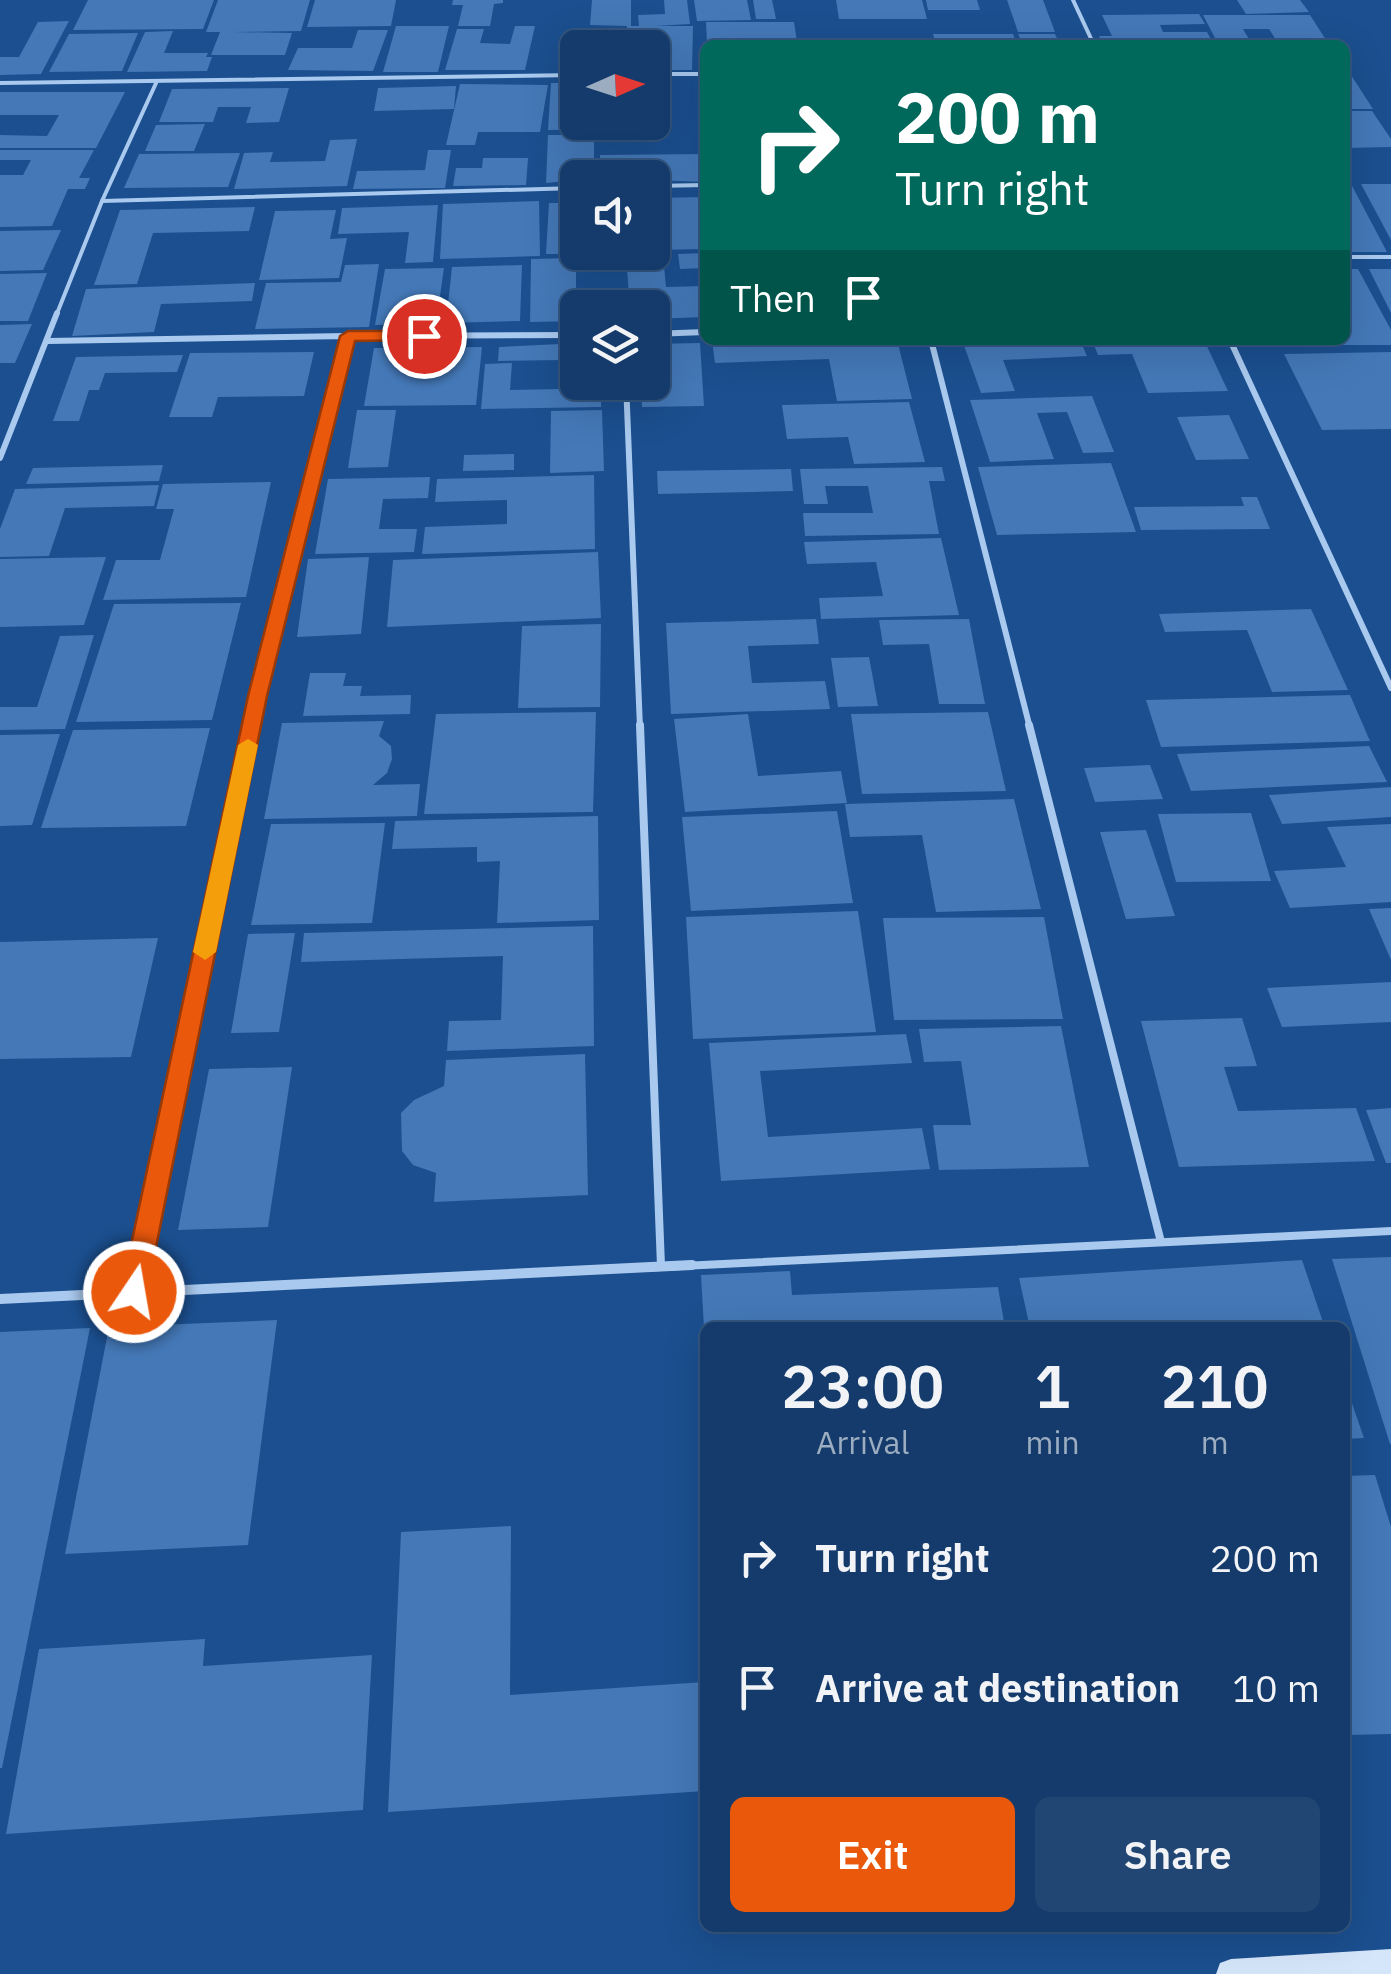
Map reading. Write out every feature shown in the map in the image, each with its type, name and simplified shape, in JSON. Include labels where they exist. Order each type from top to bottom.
[{"type":"main road","points":[[1232,1974],[1391,1964]]},
{"type":"lane","points":[[1073,0],[1092,40]]},
{"type":"lane","points":[[670,74],[700,74]]},
{"type":"lane","points":[[0,82],[560,75]]},
{"type":"lane","points":[[0,458],[102,201],[158,81]]},
{"type":"lane","points":[[670,186],[700,185]]},
{"type":"lane","points":[[102,201],[560,188]]},
{"type":"lane","points":[[1350,257],[1391,257]]},
{"type":"lane","points":[[670,333],[700,332]]},
{"type":"lane","points":[[48,341],[560,335]]},
{"type":"lane","points":[[134,1292],[258,696],[348,336]]},
{"type":"lane","points":[[932,345],[1161,1242]]},
{"type":"lane","points":[[1232,345],[1391,688]]},
{"type":"lane","points":[[627,400],[661,1266]]},
{"type":"lane","points":[[0,1298],[1391,1230]]},
{"type":"building","points":[[88,0],[214,0],[203,29],[73,30]]},
{"type":"building","points":[[218,0],[310,0],[301,31],[232,32],[292,33],[285,55],[211,55],[220,32],[206,32]]},
{"type":"building","points":[[315,0],[396,0],[391,26],[307,27]]},
{"type":"building","points":[[453,0],[503,3],[494,4],[490,26],[458,26],[463,5],[452,5]]},
{"type":"building","points":[[592,0],[631,0],[631,26],[639,26],[638,15],[665,14],[664,0],[687,0],[690,24],[655,26],[693,26],[692,70],[670,70],[670,30],[590,25]]},
{"type":"building","points":[[694,0],[747,0],[751,20],[697,21]]},
{"type":"building","points":[[753,0],[772,0],[776,19],[756,19]]},
{"type":"building","points":[[836,0],[922,0],[927,19],[839,19]]},
{"type":"building","points":[[926,0],[977,0],[980,10],[928,10]]},
{"type":"building","points":[[1007,0],[1043,0],[1055,32],[1018,32]]},
{"type":"building","points":[[1237,0],[1300,0],[1309,12],[1246,14]]},
{"type":"building","points":[[1199,14],[1205,24],[1160,25],[1163,32],[1207,32],[1211,40],[1101,40],[1099,36],[1112,36],[1102,15]]},
{"type":"building","points":[[1203,15],[1310,15],[1326,40],[1276,40],[1269,29],[1243,29],[1250,40],[1216,40]]},
{"type":"building","points":[[69,21],[41,74],[0,75],[0,57],[19,57],[38,22]]},
{"type":"building","points":[[706,22],[794,22],[797,40],[707,40]]},
{"type":"building","points":[[396,26],[449,26],[438,72],[383,72]]},
{"type":"building","points":[[515,26],[535,26],[525,70],[445,70],[457,29],[484,29],[480,43],[510,44]]},
{"type":"building","points":[[358,30],[388,30],[373,71],[288,70],[298,48],[352,48]]},
{"type":"building","points":[[173,31],[164,53],[208,53],[206,57],[212,57],[207,71],[127,72],[145,32]]},
{"type":"building","points":[[138,33],[122,71],[49,72],[69,34]]},
{"type":"building","points":[[933,34],[1013,34],[1015,40],[935,40]]},
{"type":"building","points":[[1018,34],[1055,34],[1058,40],[1021,40]]},
{"type":"building","points":[[1350,75],[1351,75],[1373,109],[1350,109]]},
{"type":"building","points":[[551,83],[560,83],[560,130],[548,130]]},
{"type":"building","points":[[460,84],[548,85],[540,132],[478,132],[475,145],[446,145]]},
{"type":"building","points":[[456,86],[454,109],[374,111],[378,88]]},
{"type":"building","points":[[289,88],[279,122],[246,123],[251,107],[218,107],[213,122],[159,122],[172,89]]},
{"type":"building","points":[[0,92],[125,92],[96,148],[0,148],[0,135],[47,136],[59,115],[0,115]]},
{"type":"building","points":[[1350,111],[1372,111],[1391,139],[1391,147],[1350,148]]},
{"type":"building","points":[[205,124],[194,151],[145,151],[156,125]]},
{"type":"building","points":[[548,135],[560,135],[560,140],[594,140],[594,160],[560,160],[560,182],[546,183]]},
{"type":"building","points":[[357,139],[347,186],[234,189],[244,153],[273,152],[270,162],[325,161],[330,140]]},
{"type":"building","points":[[0,150],[94,150],[79,178],[90,178],[85,189],[68,189],[52,226],[0,227],[0,175],[23,175],[31,160],[0,160]]},
{"type":"building","points":[[428,150],[451,150],[445,188],[353,189],[357,171],[425,170]]},
{"type":"building","points":[[240,153],[228,187],[124,188],[139,154]]},
{"type":"building","points":[[700,154],[700,182],[670,181],[670,160],[600,160],[600,155]]},
{"type":"building","points":[[483,158],[528,158],[526,185],[453,186],[456,168],[482,168]]},
{"type":"building","points":[[1350,182],[1387,252],[1350,252]]},
{"type":"building","points":[[1361,184],[1391,184],[1391,240]]},
{"type":"building","points":[[700,197],[700,249],[670,250],[670,198]]},
{"type":"building","points":[[539,201],[540,256],[440,259],[443,204]]},
{"type":"building","points":[[549,203],[560,203],[560,254],[546,254]]},
{"type":"building","points":[[438,205],[433,262],[405,263],[409,232],[338,234],[342,208]]},
{"type":"building","points":[[255,207],[249,231],[153,233],[137,284],[94,285],[120,210]]},
{"type":"building","points":[[336,210],[330,239],[347,238],[339,278],[259,280],[275,211]]},
{"type":"building","points":[[61,230],[43,270],[0,271],[0,231]]},
{"type":"building","points":[[700,253],[700,268],[680,269],[678,254]]},
{"type":"building","points":[[560,258],[560,270],[618,271],[576,272],[576,290],[560,290],[560,321],[530,322],[531,259]]},
{"type":"building","points":[[379,264],[369,327],[255,329],[266,283],[341,282],[345,265]]},
{"type":"building","points":[[522,265],[520,321],[446,323],[452,267]]},
{"type":"building","points":[[444,268],[436,324],[375,325],[385,269]]},
{"type":"building","points":[[1350,269],[1358,269],[1391,330],[1391,345],[1350,345]]},
{"type":"building","points":[[1369,269],[1391,269],[1391,313]]},
{"type":"building","points":[[627,270],[664,270],[666,287],[700,286],[700,317],[670,318],[670,290],[629,290]]},
{"type":"building","points":[[47,273],[28,321],[0,321],[0,274]]},
{"type":"building","points":[[255,283],[252,301],[161,304],[154,332],[72,336],[86,289]]},
{"type":"building","points":[[32,324],[15,363],[0,363],[0,325]]},
{"type":"building","points":[[700,343],[704,406],[642,407],[642,400],[670,400],[670,344]]},
{"type":"building","points":[[560,345],[560,360],[498,361],[499,347]]},
{"type":"building","points":[[713,345],[898,345],[912,399],[837,401],[829,359],[715,363]]},
{"type":"building","points":[[964,345],[1082,345],[1087,356],[1003,360],[1015,391],[981,393]]},
{"type":"building","points":[[1094,345],[1206,345],[1228,391],[1148,393],[1132,354],[1098,355]]},
{"type":"building","points":[[482,347],[476,405],[364,406],[374,348]]},
{"type":"building","points":[[314,352],[304,396],[218,397],[212,417],[169,417],[190,353]]},
{"type":"building","points":[[1391,352],[1391,429],[1322,430],[1284,354]]},
{"type":"building","points":[[183,355],[177,372],[105,373],[99,390],[89,390],[79,421],[53,421],[76,357]]},
{"type":"building","points":[[512,363],[510,390],[560,389],[560,400],[601,400],[601,407],[481,409],[485,364]]},
{"type":"building","points":[[1092,396],[1114,452],[1083,453],[1067,412],[1037,413],[1054,459],[990,462],[970,400]]},
{"type":"building","points":[[909,402],[925,462],[854,464],[848,437],[787,439],[782,405]]},
{"type":"building","points":[[357,410],[396,410],[388,467],[348,468]]},
{"type":"building","points":[[602,410],[604,471],[550,473],[551,411]]},
{"type":"building","points":[[1229,415],[1249,459],[1196,460],[1177,417]]},
{"type":"building","points":[[514,454],[514,470],[463,471],[464,455]]},
{"type":"building","points":[[1111,463],[1136,532],[997,535],[978,467]]},
{"type":"building","points":[[163,465],[159,481],[26,484],[33,468]]},
{"type":"building","points":[[942,467],[945,481],[929,481],[939,534],[805,536],[803,513],[873,513],[868,486],[825,486],[828,504],[804,504],[800,469]]},
{"type":"building","points":[[791,469],[793,491],[658,494],[657,471]]},
{"type":"building","points":[[594,475],[595,549],[422,554],[425,527],[507,524],[507,500],[435,502],[437,479]]},
{"type":"building","points":[[430,477],[428,498],[383,499],[379,529],[417,529],[414,552],[315,554],[328,479]]},
{"type":"building","points":[[271,482],[246,597],[103,600],[116,560],[160,560],[174,509],[156,509],[163,484]]},
{"type":"building","points":[[159,485],[154,506],[65,508],[49,556],[0,557],[0,529],[15,489]]},
{"type":"building","points":[[1241,497],[1257,497],[1270,529],[1141,530],[1134,507],[1244,506]]},
{"type":"building","points":[[941,538],[959,615],[821,619],[819,598],[883,596],[876,562],[807,564],[804,542]]},
{"type":"building","points":[[598,552],[601,618],[387,627],[393,560]]},
{"type":"building","points":[[106,557],[84,625],[0,627],[0,559]]},
{"type":"building","points":[[369,557],[361,634],[297,637],[308,559]]},
{"type":"building","points":[[241,603],[212,720],[76,722],[114,604]]},
{"type":"building","points":[[1311,609],[1348,690],[1272,692],[1247,630],[1165,632],[1159,614]]},
{"type":"building","points":[[816,619],[819,644],[748,646],[752,683],[825,681],[830,709],[671,714],[666,623]]},
{"type":"building","points":[[969,619],[985,704],[939,704],[929,644],[883,645],[879,620]]},
{"type":"building","points":[[601,624],[600,707],[518,708],[522,626]]},
{"type":"building","points":[[94,635],[65,729],[0,730],[0,707],[37,707],[60,636]]},
{"type":"building","points":[[869,657],[878,706],[838,707],[831,658]]},
{"type":"building","points":[[310,673],[346,673],[343,686],[362,686],[360,696],[411,695],[410,714],[303,716]]},
{"type":"building","points":[[1350,695],[1370,741],[1161,747],[1146,700]]},
{"type":"building","points":[[596,712],[593,812],[424,814],[436,714]]},
{"type":"building","points":[[988,712],[1006,791],[862,794],[851,714]]},
{"type":"building","points":[[748,714],[758,776],[841,771],[847,803],[685,812],[674,719]]},
{"type":"building","points":[[384,721],[379,736],[391,746],[392,759],[387,773],[373,785],[420,784],[417,816],[264,819],[282,723]]},
{"type":"building","points":[[210,728],[186,826],[41,828],[73,730]]},
{"type":"building","points":[[60,734],[32,825],[0,826],[0,735]]},
{"type":"building","points":[[1369,746],[1387,782],[1191,791],[1177,754]]},
{"type":"building","points":[[1150,765],[1163,799],[1095,802],[1084,768]]},
{"type":"building","points":[[1391,787],[1391,817],[1282,824],[1269,795]]},
{"type":"building","points":[[1014,799],[1041,909],[936,912],[922,835],[850,837],[845,804]]},
{"type":"building","points":[[837,811],[853,903],[691,911],[682,817]]},
{"type":"building","points":[[1251,813],[1271,881],[1176,882],[1158,814]]},
{"type":"building","points":[[598,816],[599,920],[497,923],[500,861],[477,862],[477,847],[392,849],[395,821]]},
{"type":"building","points":[[385,823],[372,923],[251,925],[271,824]]},
{"type":"building","points":[[1391,824],[1391,902],[1290,908],[1274,871],[1346,867],[1327,827]]},
{"type":"building","points":[[1146,830],[1175,916],[1126,919],[1100,832]]},
{"type":"building","points":[[1391,908],[1391,960],[1369,909]]},
{"type":"building","points":[[858,911],[876,1032],[693,1039],[686,917]]},
{"type":"building","points":[[1044,917],[1063,1019],[894,1020],[883,918]]},
{"type":"building","points":[[593,926],[594,1046],[447,1051],[449,1021],[501,1020],[503,956],[301,962],[304,933]]},
{"type":"building","points":[[295,933],[279,1032],[231,1033],[248,934]]},
{"type":"building","points":[[158,938],[131,1057],[0,1059],[0,942]]},
{"type":"building","points":[[1391,982],[1391,1022],[1282,1027],[1267,988]]},
{"type":"building","points":[[1242,1018],[1257,1066],[1224,1067],[1238,1111],[1356,1108],[1375,1161],[1179,1167],[1141,1021]]},
{"type":"building","points":[[1061,1026],[1089,1167],[939,1170],[933,1125],[971,1125],[961,1061],[924,1062],[919,1029]]},
{"type":"building","points":[[906,1034],[912,1063],[760,1071],[768,1137],[922,1128],[930,1169],[721,1181],[709,1043]]},
{"type":"building","points":[[585,1054],[588,1195],[434,1202],[436,1173],[413,1165],[402,1151],[401,1113],[414,1100],[444,1086],[446,1060]]},
{"type":"building","points":[[292,1067],[268,1227],[178,1230],[209,1069]]},
{"type":"building","points":[[1391,1108],[1391,1163],[1386,1163],[1366,1110]]},
{"type":"building","points":[[1391,1257],[1391,1444],[1390,1444],[1332,1259]]},
{"type":"building","points":[[1302,1260],[1323,1322],[1029,1322],[1019,1278]]},
{"type":"building","points":[[790,1271],[792,1295],[998,1287],[1004,1322],[704,1322],[701,1275]]},
{"type":"building","points":[[277,1320],[248,1545],[65,1554],[109,1327]]},
{"type":"building","points":[[90,1328],[2,1768],[0,1768],[0,1332]]},
{"type":"building","points":[[1350,1398],[1364,1438],[1350,1439]]},
{"type":"building","points":[[1375,1475],[1391,1527],[1391,1734],[1350,1735],[1350,1476]]},
{"type":"building","points":[[511,1526],[510,1695],[700,1682],[700,1791],[388,1812],[401,1532]]},
{"type":"building","points":[[205,1639],[203,1666],[372,1655],[363,1810],[6,1834],[39,1649]]},
{"type":"slow traffic","points":[[205,952],[248,745]]},
{"type":"route","points":[[134,1292],[258,696],[348,336],[424,336]]}]
